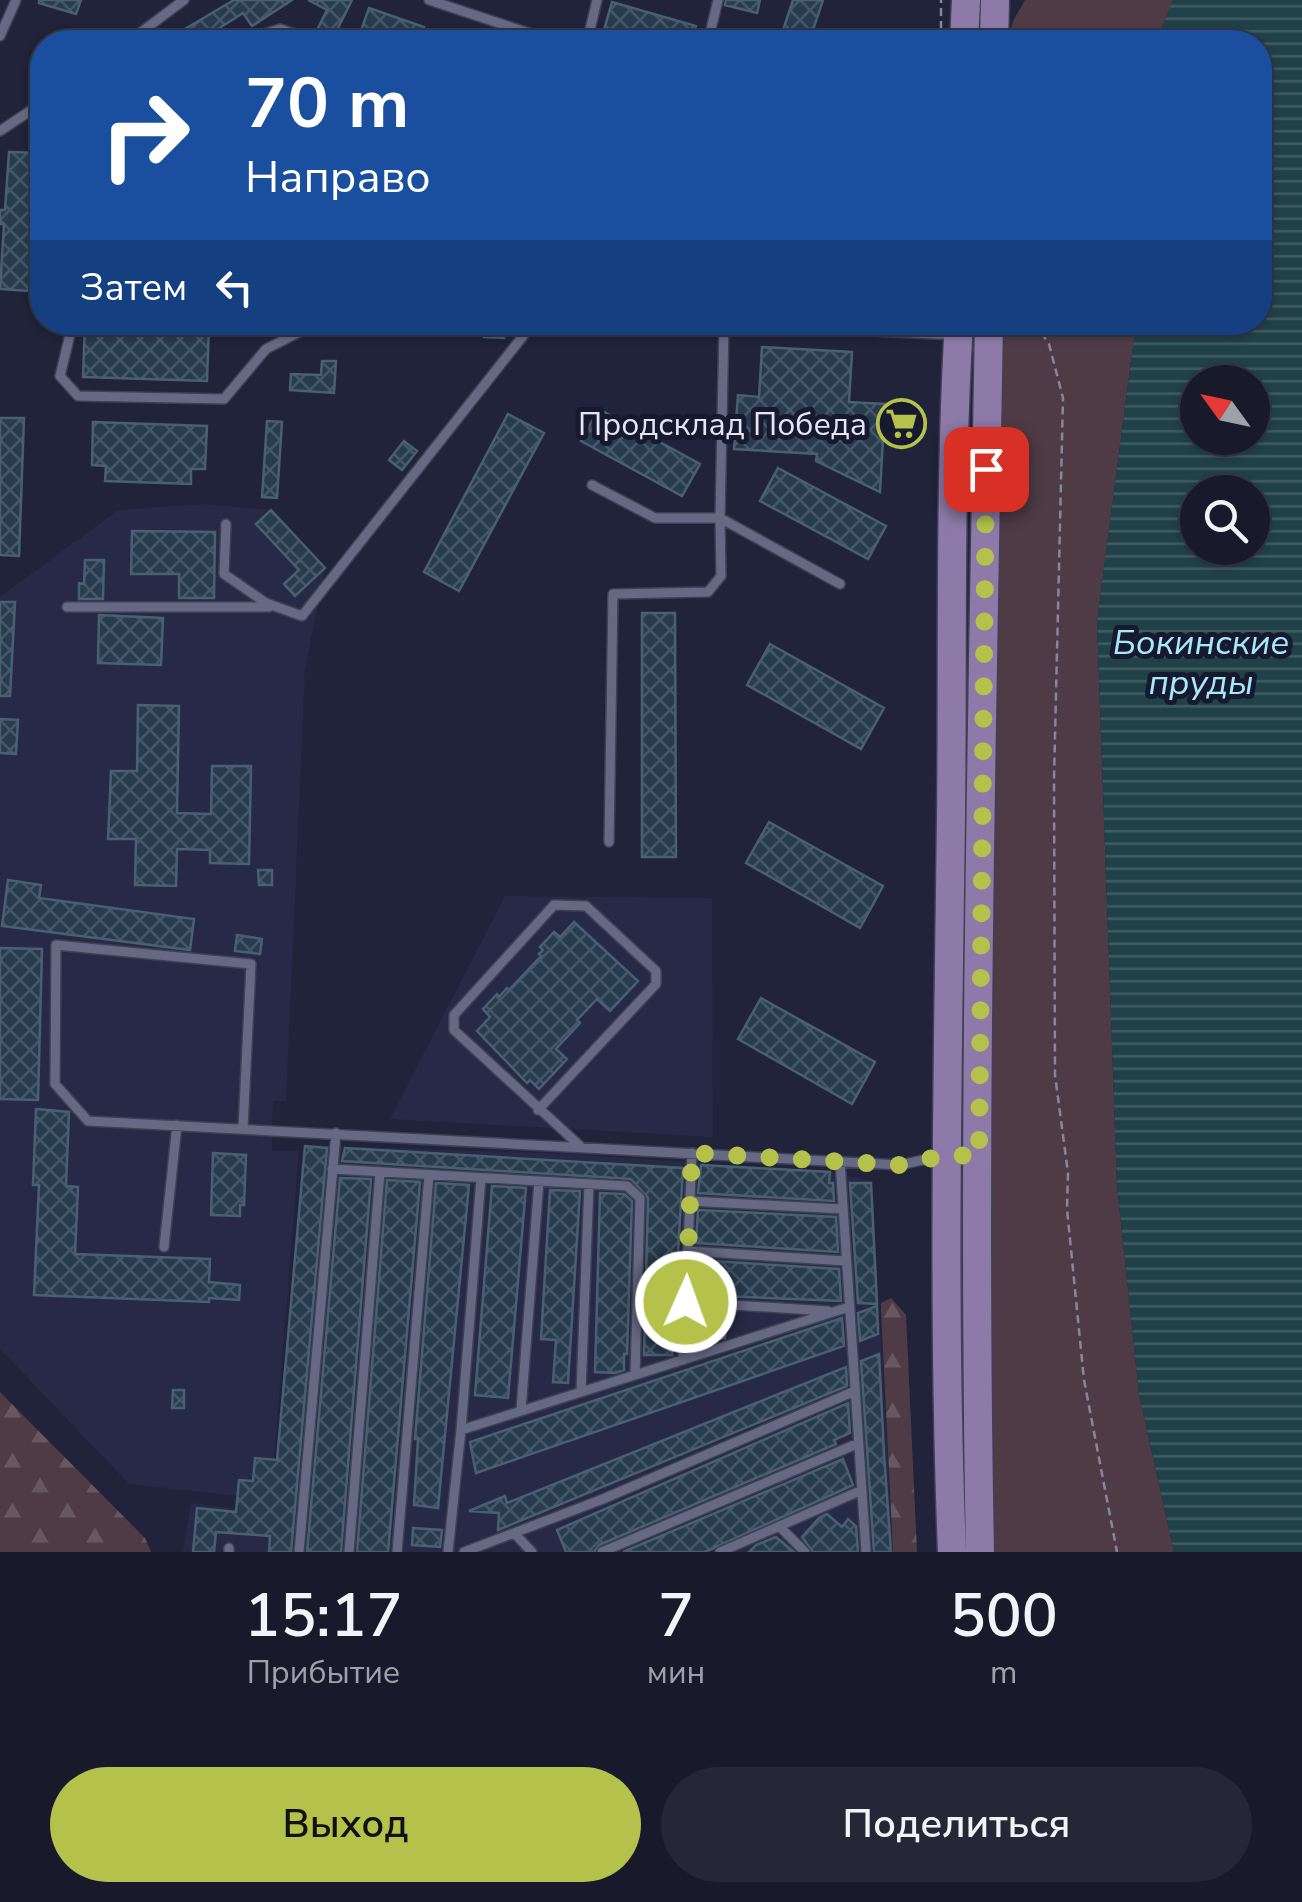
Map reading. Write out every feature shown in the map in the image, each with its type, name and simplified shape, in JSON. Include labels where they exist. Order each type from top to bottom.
[{"type":"main road","points":[[965,30],[966,0]]},
{"type":"main road","points":[[952,1552],[946,1395],[947,1155],[958,335]]},
{"type":"main road","points":[[980,1552],[979,1156],[989,335]]},
{"type":"lane","points":[[0,36],[16,0]]},
{"type":"lane","points":[[429,0],[520,30]]},
{"type":"lane","points":[[590,30],[597,0]]},
{"type":"lane","points":[[711,30],[718,0]]},
{"type":"lane","points":[[142,30],[175,2]]},
{"type":"lane","points":[[0,131],[30,110]]},
{"type":"lane","points":[[69,335],[60,376],[78,396],[224,399],[266,349],[293,335]]},
{"type":"lane","points":[[226,524],[224,574],[278,607],[302,616],[524,335]]},
{"type":"lane","points":[[609,842],[613,594],[708,592],[721,576],[724,335]]},
{"type":"lane","points":[[592,485],[654,518],[720,518],[840,584]]},
{"type":"lane","points":[[67,607],[278,607]]},
{"type":"lane","points":[[538,1110],[656,984],[656,971],[586,906],[554,906],[454,1016],[454,1030],[538,1110],[580,1147]]},
{"type":"lane","points":[[243,1128],[251,964],[56,945],[56,1084],[88,1120],[900,1165],[947,1155],[979,1156]]},
{"type":"lane","points":[[164,1247],[178,1125]]},
{"type":"lane","points":[[298,1552],[336,1133]]},
{"type":"lane","points":[[684,1360],[692,1153]]},
{"type":"lane","points":[[840,1162],[866,1552]]},
{"type":"lane","points":[[332,1169],[627,1186],[640,1198],[635,1375]]},
{"type":"lane","points":[[349,1552],[380,1172]]},
{"type":"lane","points":[[397,1552],[429,1174]]},
{"type":"lane","points":[[448,1552],[481,1178]]},
{"type":"lane","points":[[521,1410],[539,1181]]},
{"type":"lane","points":[[581,1392],[589,1184]]},
{"type":"lane","points":[[690,1200],[842,1210]]},
{"type":"lane","points":[[688,1252],[846,1261]]},
{"type":"lane","points":[[686,1302],[835,1312]]},
{"type":"lane","points":[[461,1430],[849,1307]]},
{"type":"lane","points":[[464,1552],[603,1499],[855,1390]]},
{"type":"lane","points":[[602,1552],[858,1442]]},
{"type":"lane","points":[[720,1552],[734,1550],[778,1526],[862,1490]]},
{"type":"lane","points":[[778,1526],[805,1552]]},
{"type":"lane","points":[[514,1533],[532,1552]]},
{"type":"path","points":[[941,0],[941,30]]},
{"type":"path","points":[[1043,335],[1049,344],[1062,398],[1054,779],[1055,1075],[1066,1155],[1067,1208],[1084,1380],[1117,1552]]},
{"type":"shaded area","points":[[203,504],[271,510],[325,568],[305,670],[286,1101],[273,1101],[272,1151],[299,1151],[271,1496],[267,1499],[129,1484],[0,1349],[0,597],[118,510]]},
{"type":"shaded area","points":[[505,896],[712,898],[713,1137],[390,1119]]},
{"type":"shaded area","points":[[303,1145],[570,1154],[829,1172],[872,1181],[893,1552],[183,1552],[191,1503],[272,1513]]},
{"type":"green space","points":[[1025,0],[1173,0],[1161,30],[1010,30]]},
{"type":"green space","points":[[1001,335],[1134,335],[1097,622],[1117,1185],[1139,1394],[1174,1552],[992,1552],[990,1226]]},
{"type":"green space","points":[[891,1298],[906,1315],[917,1552],[893,1552],[881,1311],[881,1303]]},
{"type":"green space","points":[[0,1392],[145,1538],[151,1552],[0,1552]]},
{"type":"water","name":"Бокинские пруды","points":[[1173,0],[1302,0],[1302,1552],[1174,1552],[1139,1394],[1117,1185],[1097,621],[1134,335],[1272,335],[1272,30],[1161,30]]},
{"type":"building","points":[[39,0],[81,0],[76,14]]},
{"type":"building","points":[[234,0],[292,0],[252,26],[243,13],[219,30],[183,30]]},
{"type":"building","points":[[308,0],[352,0],[337,30],[317,30],[327,10]]},
{"type":"building","points":[[726,0],[760,0],[757,13],[725,5]]},
{"type":"building","points":[[793,0],[823,0],[813,30],[783,30]]},
{"type":"building","points":[[612,2],[696,26],[695,30],[604,30]]},
{"type":"building","points":[[369,8],[424,27],[423,30],[361,30]]},
{"type":"building","points":[[9,152],[30,153],[29,291],[0,289],[4,224],[0,224],[0,210],[5,210]]},
{"type":"building","points":[[85,335],[209,335],[207,381],[83,377]]},
{"type":"building","points":[[762,347],[852,352],[849,402],[885,404],[880,492],[816,461],[817,454],[734,449],[738,395],[759,397]]},
{"type":"building","points":[[322,361],[336,361],[334,393],[290,390],[291,374],[321,375]]},
{"type":"building","points":[[599,409],[700,464],[682,496],[581,441]]},
{"type":"building","points":[[508,414],[544,433],[459,591],[424,572]]},
{"type":"building","points":[[0,418],[24,418],[19,556],[0,555]]},
{"type":"building","points":[[267,421],[282,422],[277,498],[262,497]]},
{"type":"building","points":[[93,422],[207,426],[205,469],[191,469],[191,484],[105,481],[106,466],[92,465]]},
{"type":"building","points":[[404,441],[417,451],[402,470],[389,460]]},
{"type":"building","points":[[778,468],[886,526],[868,559],[760,501]]},
{"type":"building","points":[[271,510],[325,568],[295,596],[284,584],[299,570],[256,524]]},
{"type":"building","points":[[132,531],[215,532],[214,598],[179,598],[179,574],[131,574]]},
{"type":"building","points":[[85,560],[104,560],[103,599],[79,599]]},
{"type":"building","points":[[0,602],[15,602],[10,696],[0,696]]},
{"type":"building","points":[[642,613],[675,613],[676,857],[642,857]]},
{"type":"building","points":[[99,615],[163,618],[161,665],[98,663]]},
{"type":"building","points":[[770,644],[884,708],[861,749],[747,685]]},
{"type":"building","points":[[138,705],[179,706],[177,813],[211,814],[212,766],[251,766],[249,864],[210,863],[210,850],[177,849],[176,886],[135,885],[136,839],[108,839],[111,771],[137,771]]},
{"type":"building","points":[[0,719],[18,720],[16,754],[0,753]]},
{"type":"building","points":[[769,822],[883,886],[860,928],[746,863]]},
{"type":"building","points":[[258,870],[272,870],[272,885],[259,885]]},
{"type":"building","points":[[8,880],[41,885],[39,898],[194,919],[190,950],[2,926]]},
{"type":"building","points":[[574,922],[638,981],[610,1011],[597,999],[577,1020],[580,1023],[556,1049],[567,1059],[539,1089],[530,1080],[527,1083],[477,1031],[490,1017],[483,1009],[497,994],[499,997],[509,990],[541,956],[540,947],[554,932],[560,937]]},
{"type":"building","points":[[237,935],[262,939],[260,954],[235,951]]},
{"type":"building","points":[[0,948],[42,949],[38,1100],[0,1099]]},
{"type":"building","points":[[761,998],[875,1062],[852,1104],[738,1039]]},
{"type":"building","points":[[36,1109],[69,1112],[66,1186],[78,1187],[75,1254],[210,1259],[209,1282],[240,1285],[239,1300],[34,1295],[39,1185],[33,1185]]},
{"type":"building","points":[[305,1146],[327,1148],[291,1552],[269,1552],[270,1536],[216,1532],[214,1552],[193,1552],[197,1508],[236,1512],[239,1480],[253,1481],[255,1458],[277,1460]]},
{"type":"building","points":[[345,1148],[683,1168],[672,1355],[644,1355],[648,1198],[631,1179],[342,1161]]},
{"type":"building","points":[[213,1153],[246,1155],[240,1216],[211,1215]]},
{"type":"building","points":[[701,1165],[830,1172],[834,1201],[698,1193]]},
{"type":"building","points":[[340,1178],[371,1179],[341,1552],[307,1552]]},
{"type":"building","points":[[387,1180],[420,1182],[388,1552],[357,1552]]},
{"type":"building","points":[[436,1183],[469,1185],[438,1508],[414,1505],[415,1439]]},
{"type":"building","points":[[850,1183],[871,1183],[877,1304],[858,1303]]},
{"type":"building","points":[[492,1186],[526,1188],[508,1398],[475,1395]]},
{"type":"building","points":[[550,1190],[580,1191],[568,1383],[553,1382],[556,1340],[541,1339]]},
{"type":"building","points":[[600,1193],[624,1194],[632,1201],[627,1354],[624,1370],[615,1373],[595,1372]]},
{"type":"building","points":[[698,1210],[836,1217],[838,1252],[696,1243]]},
{"type":"building","points":[[696,1260],[839,1269],[841,1301],[697,1295]]},
{"type":"building","points":[[877,1306],[878,1334],[860,1341],[858,1313]]},
{"type":"building","points":[[696,1311],[726,1313],[725,1338],[695,1340]]},
{"type":"building","points":[[842,1318],[844,1346],[476,1473],[470,1442]]},
{"type":"building","points":[[879,1354],[891,1552],[874,1552],[861,1361]]},
{"type":"building","points":[[846,1367],[847,1386],[498,1530],[499,1513],[469,1511],[505,1496],[507,1503]]},
{"type":"building","points":[[173,1390],[184,1390],[184,1408],[172,1408]]},
{"type":"building","points":[[848,1403],[850,1433],[834,1440],[836,1444],[599,1545],[594,1552],[566,1552],[557,1530]]},
{"type":"building","points":[[843,1459],[853,1485],[705,1552],[623,1552]]},
{"type":"building","points":[[827,1514],[842,1527],[848,1519],[856,1526],[858,1552],[813,1552],[802,1537]]},
{"type":"building","points":[[413,1528],[442,1530],[440,1547],[412,1545]]},
{"type":"building","points":[[776,1537],[794,1552],[749,1552],[756,1545]]},
{"type":"place","name":"Продсклад Победа","points":[[902,424]]},
{"type":"route","points":[[686,1302],[692,1153],[900,1165],[947,1155],[979,1156],[986,469]]}]
